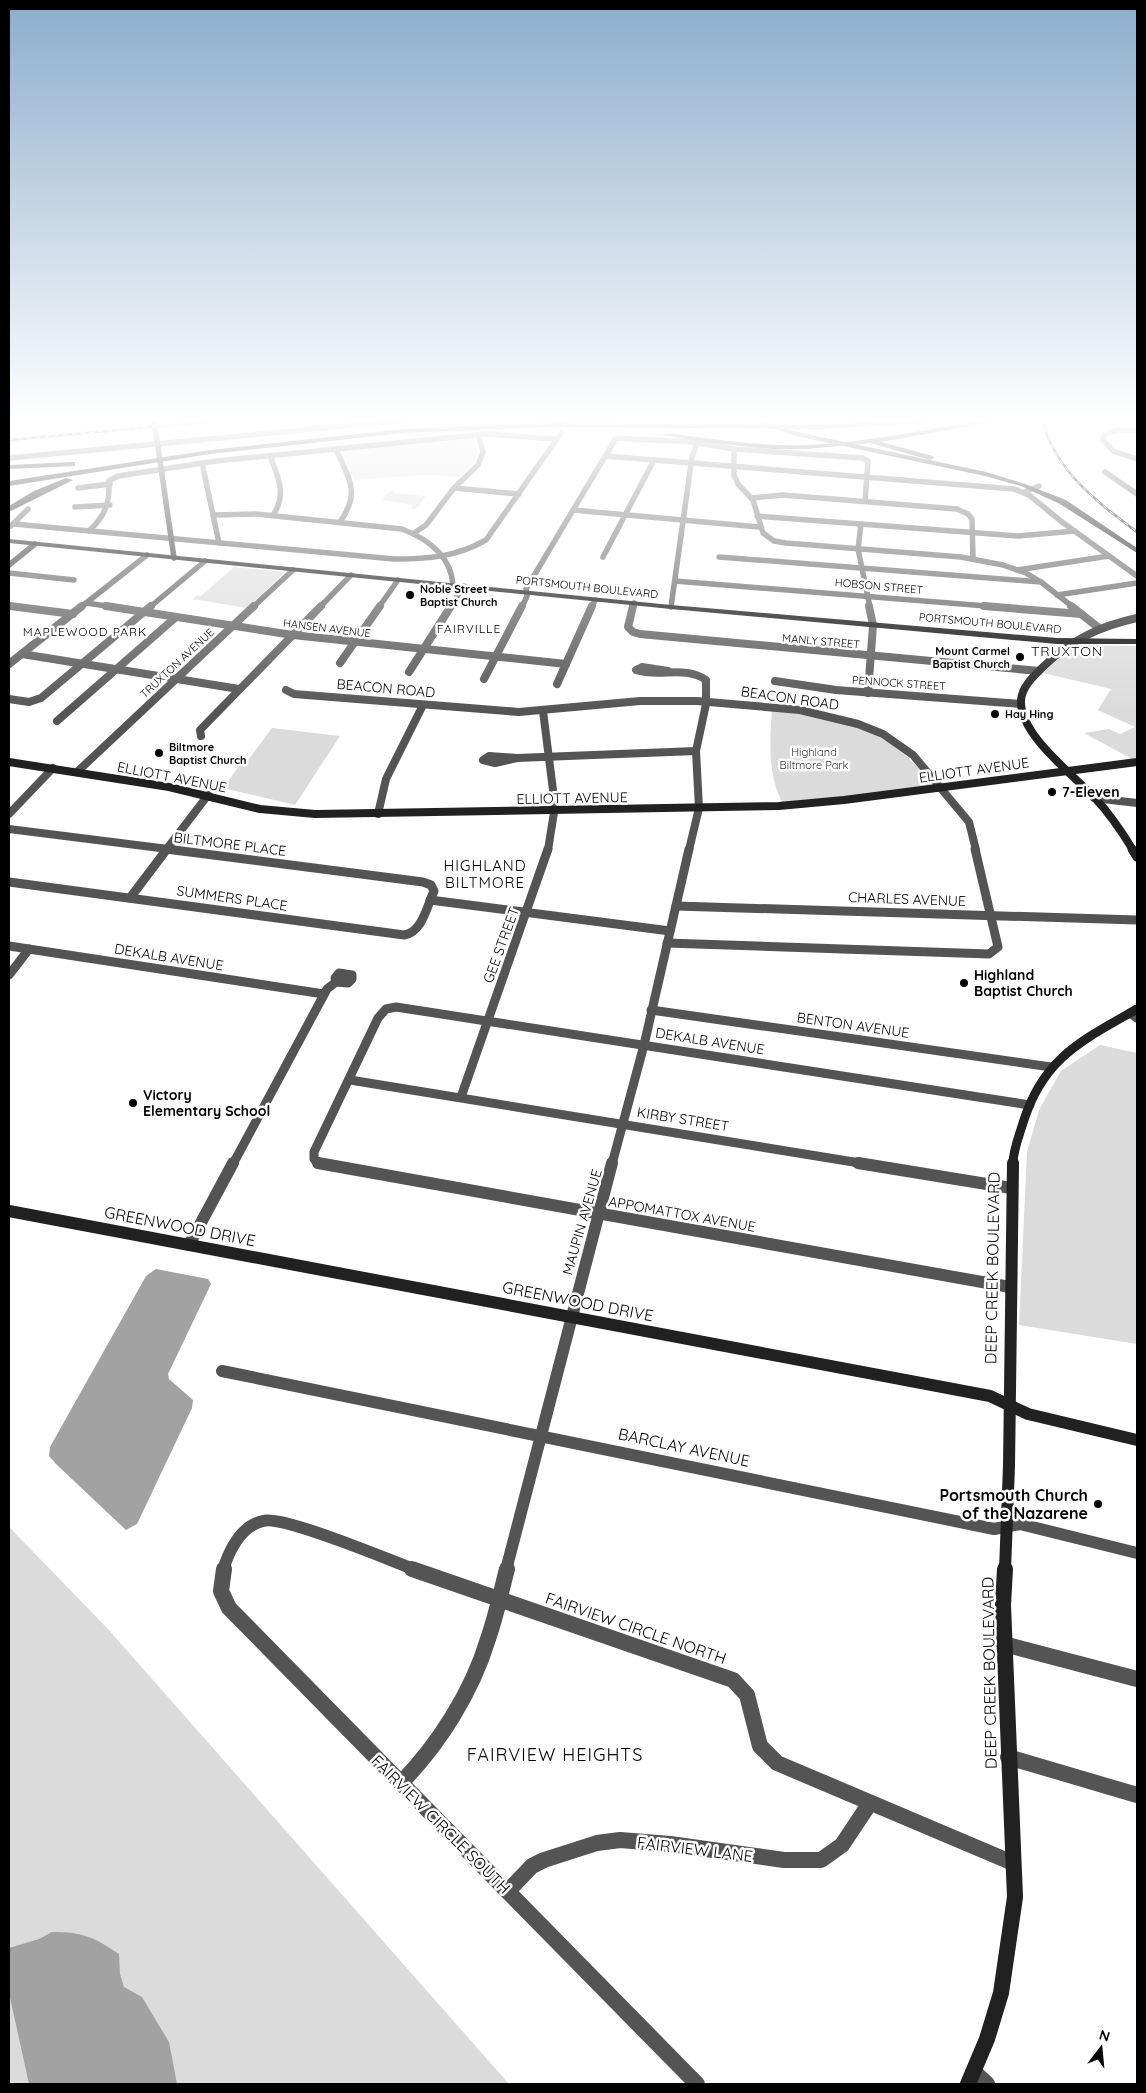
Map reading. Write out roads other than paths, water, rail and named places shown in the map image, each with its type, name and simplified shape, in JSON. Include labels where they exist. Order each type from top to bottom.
[{"type":"main road","points":[[1085,517],[1137,551]]},
{"type":"main road","points":[[1097,517],[1137,543]]},
{"type":"main road","name":"PORTSMOUTH BOULEVARD","points":[[9,542],[671,607],[1072,641],[1137,642]]},
{"type":"street","points":[[11,526],[20,517]]},
{"type":"street","points":[[89,531],[103,517]]},
{"type":"street","points":[[169,517],[174,558]]},
{"type":"street","points":[[213,517],[219,543]]},
{"type":"street","points":[[289,517],[392,527],[414,533],[430,542],[442,557],[452,572],[453,585]]},
{"type":"street","points":[[340,522],[344,517]]},
{"type":"street","points":[[414,533],[426,525],[432,517]]},
{"type":"street","points":[[11,526],[89,531],[394,559],[442,557],[468,550],[486,540],[503,517]]},
{"type":"street","points":[[484,679],[524,603],[526,589],[569,517]]},
{"type":"street","points":[[603,557],[624,517]]},
{"type":"street","points":[[645,517],[759,527]]},
{"type":"street","points":[[671,607],[684,517]]},
{"type":"street","points":[[757,517],[762,535],[777,542],[973,559],[1017,570],[1041,582],[1058,594],[1099,628]]},
{"type":"street","points":[[766,517],[1028,537],[1074,531]]},
{"type":"street","points":[[970,517],[973,559]]},
{"type":"street","points":[[1059,517],[1074,531],[1137,576]]},
{"type":"street","points":[[861,524],[858,549],[873,624],[868,693]]},
{"type":"street","points":[[9,565],[35,544]]},
{"type":"street","points":[[9,664],[147,556]]},
{"type":"street","points":[[1017,570],[1109,556]]},
{"type":"street","points":[[719,557],[1041,582]]},
{"type":"street","points":[[9,699],[26,702],[37,700],[205,561]]},
{"type":"street","name":"TRUXTON AVENUE","points":[[77,772],[293,570]]},
{"type":"street","points":[[9,573],[74,580]]},
{"type":"street","points":[[200,736],[200,730],[351,575]]},
{"type":"street","points":[[340,663],[398,580]]},
{"type":"street","name":"HOBSON STREET","points":[[675,581],[868,595],[1082,614]]},
{"type":"street","points":[[1058,594],[1137,584]]},
{"type":"street","points":[[410,672],[464,586]]},
{"type":"street","points":[[557,684],[595,600]]},
{"type":"street","name":"HANSEN AVENUE","points":[[86,603],[293,635],[566,664]]},
{"type":"street","name":"MANLY STREET","points":[[634,603],[628,627],[633,632],[640,634],[1039,671]]},
{"type":"street","points":[[9,606],[73,614]]},
{"type":"street","points":[[57,721],[176,618]]},
{"type":"street","points":[[1136,852],[1094,798],[1039,741],[1021,704],[1024,689],[1039,671],[1072,641],[1099,628],[1137,618]]},
{"type":"street","points":[[22,654],[239,689]]},
{"type":"street","name":"MAUPIN AVENUE","points":[[401,1783],[427,1756],[462,1700],[488,1641],[571,1317],[600,1215],[644,1045],[699,808],[696,750],[706,702],[707,684],[704,677],[696,674],[668,671]]},
{"type":"street","name":"PENNOCK STREET","points":[[775,681],[868,693],[1021,704]]},
{"type":"street","name":"BEACON ROAD","points":[[286,690],[294,694],[498,712],[543,711],[640,701],[706,702],[807,711],[858,724],[883,734],[904,748],[921,763],[965,815],[972,828],[998,947],[990,954],[667,943]]},
{"type":"street","points":[[378,814],[386,779],[424,705]]},
{"type":"street","name":"GEE STREET","points":[[461,1097],[547,860],[555,811],[543,711]]},
{"type":"street","points":[[516,758],[696,750]]},
{"type":"street","name":"ELLIOTT AVENUE","points":[[9,762],[208,795],[280,812],[378,814],[699,808],[802,804],[1137,762]]},
{"type":"street","points":[[9,814],[53,768]]},
{"type":"street","points":[[130,898],[208,795]]},
{"type":"street","points":[[1094,798],[1137,803]]},
{"type":"street","name":"BILTMORE PLACE","points":[[9,830],[424,882],[433,888],[430,900]]},
{"type":"street","name":"SUMMERS PLACE","points":[[9,882],[404,935],[412,934],[417,929],[430,900]]},
{"type":"street","points":[[430,900],[670,931]]},
{"type":"street","name":"CHARLES AVENUE","points":[[676,906],[1137,920]]},
{"type":"street","name":"DEKALB AVENUE","points":[[9,946],[324,994]]},
{"type":"street","points":[[9,976],[29,949]]},
{"type":"street","points":[[189,1245],[324,994],[336,982]]},
{"type":"street","name":"DEKALB AVENUE","points":[[350,1080],[378,1018],[386,1009],[406,1008],[1030,1105]]},
{"type":"street","name":"BENTON AVENUE","points":[[651,1010],[1028,1062],[1051,1067]]},
{"type":"street","name":"DEEP CREEK BOULEVARD","points":[[976,2080],[1010,1944],[1015,1897],[1003,1605],[1007,1527],[1011,1188],[1013,1158],[1030,1105],[1042,1078],[1051,1067],[1075,1048],[1135,1013]]},
{"type":"street","name":"KIRBY STREET","points":[[350,1080],[1011,1188]]},
{"type":"street","name":"APPOMATTOX AVENUE","points":[[350,1080],[314,1152],[314,1159],[320,1165],[1010,1287]]},
{"type":"street","name":"GREENWOOD DRIVE","points":[[9,1211],[990,1396],[1028,1414],[1137,1440]]},
{"type":"street","name":"BARCLAY AVENUE","points":[[222,1371],[994,1529],[1020,1524],[1137,1553]]},
{"type":"street","name":"FAIRVIEW CIRCLE NORTH","points":[[232,1550],[241,1535],[250,1527],[261,1521],[276,1521],[498,1600],[733,1680],[746,1695],[756,1737],[766,1752],[777,1762],[793,1771],[1013,1863]]},
{"type":"street","name":"FAIRVIEW CIRCLE SOUTH","points":[[232,1550],[223,1571],[220,1588],[229,1608],[697,2084]]},
{"type":"street","points":[[1004,1644],[1137,1679]]},
{"type":"street","points":[[1008,1757],[1137,1795]]},
{"type":"street","name":"FAIRVIEW LANE","points":[[508,1891],[532,1866],[544,1860],[597,1843],[620,1840],[670,1844],[784,1860],[821,1860],[842,1846],[870,1803]]},
{"type":"railway","points":[[1117,517],[1137,532]]},
{"type":"place","name":"Noble Street Baptist Church","points":[[410,595]]},
{"type":"place","name":"Mount Carmel Baptist Church","points":[[1020,657]]},
{"type":"place","name":"Hay Hing","points":[[995,714]]},
{"type":"place","name":"Biltmore Baptist Church","points":[[159,753]]},
{"type":"place","name":"7-Eleven","points":[[1052,792]]},
{"type":"place","name":"Highland Baptist Church","points":[[964,983]]},
{"type":"place","name":"Victory Elementary School","points":[[133,1103]]},
{"type":"place","name":"Portsmouth Church of the Nazarene","points":[[1098,1504]]},
{"type":"district","name":"FAIRVILLE","points":[[469,628]]},
{"type":"district","name":"MAPLEWOOD PARK","points":[[85,631]]},
{"type":"district","name":"TRUXTON","points":[[1067,651]]},
{"type":"district","name":"HIGHLAND BILTMORE","points":[[485,874]]},
{"type":"district","name":"FAIRVIEW HEIGHTS","points":[[555,1754]]},
{"type":"park label","name":"Highland Biltmore Park","points":[[814,758]]}]
